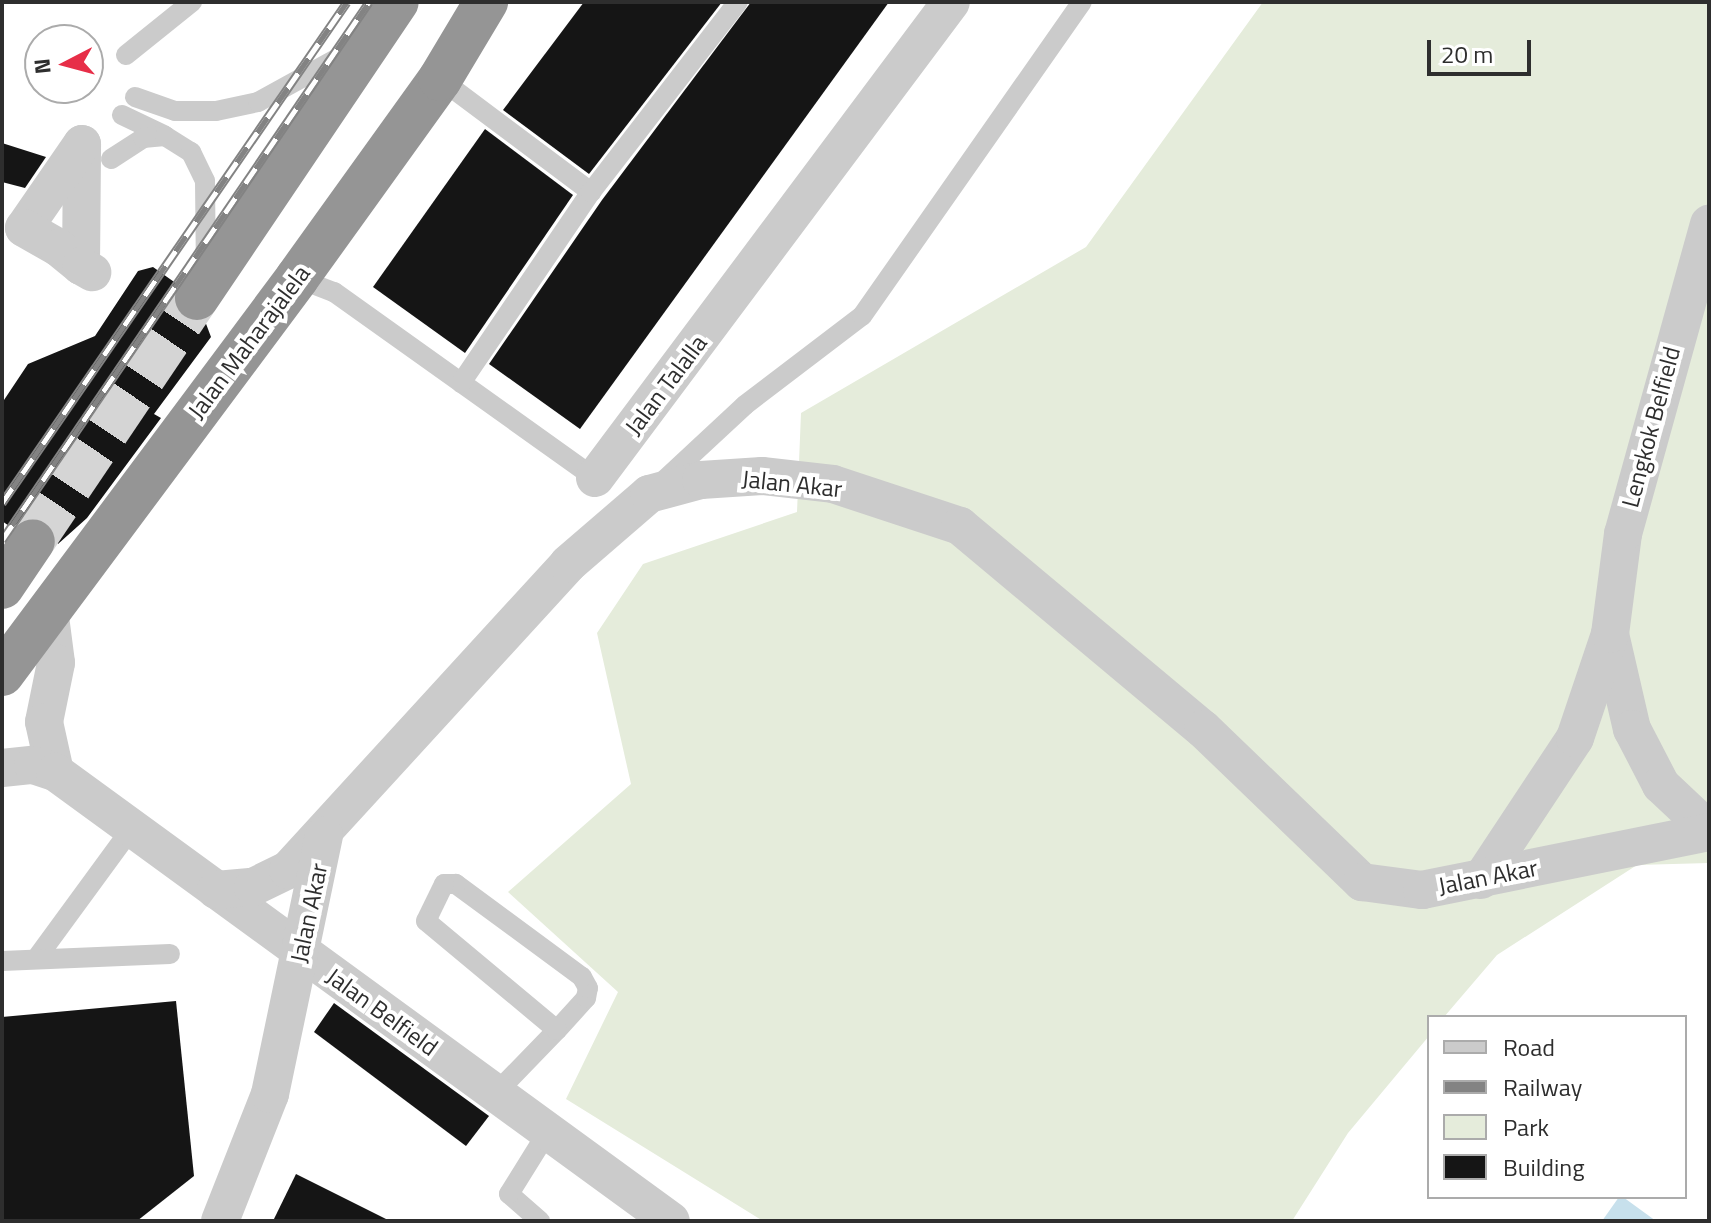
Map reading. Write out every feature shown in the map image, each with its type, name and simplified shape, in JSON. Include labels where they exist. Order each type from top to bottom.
[{"type":"highway","name":"Jalan Maharajalela","points":[[2,674],[297,278],[440,79],[486,2]]},
{"type":"highway","points":[[201,292],[387,17]]},
{"type":"highway","points":[[2,587],[33,541]]},
{"type":"street","name":"Jalan Talalla","points":[[595,478],[951,2]]},
{"type":"street","name":"Lengkok Belfield","points":[[1481,880],[1575,738],[1610,634],[1623,534],[1709,224]]},
{"type":"street","name":"Jalan Akar","points":[[220,1221],[270,1094],[324,836],[568,564],[649,494],[701,480],[762,476],[833,484],[960,526],[1179,708],[1362,882],[1422,890],[1709,831]]},
{"type":"street","points":[[49,609],[56,663],[44,722],[55,772]]},
{"type":"street","name":"Lengkok Belfield","points":[[1610,634],[1632,729],[1661,785],[1709,831]]},
{"type":"street","name":"Jalan Belfield","points":[[2,768],[33,765],[55,772],[494,1095],[671,1221]]},
{"type":"street","points":[[216,890],[253,887],[288,870],[324,836]]},
{"type":"lane","points":[[126,55],[192,2]]},
{"type":"lane","points":[[461,383],[591,192],[738,2]]},
{"type":"lane","points":[[649,494],[745,405],[862,316],[1082,2]]},
{"type":"lane","points":[[135,97],[175,111],[258,102],[315,75],[387,17]]},
{"type":"lane","points":[[440,79],[591,192]]},
{"type":"lane","points":[[165,136],[175,111]]},
{"type":"lane","points":[[122,115],[191,152],[205,181],[201,292]]},
{"type":"lane","points":[[111,159],[143,138],[165,136]]},
{"type":"lane","name":"Jalan Talalla","points":[[297,278],[334,292],[595,478]]},
{"type":"lane","points":[[36,959],[132,828]]},
{"type":"lane","points":[[494,1095],[557,1030],[586,998],[582,977],[456,884],[444,884],[426,921],[557,1030]]},
{"type":"lane","points":[[2,961],[170,954]]},
{"type":"lane","points":[[540,1221],[509,1194],[547,1133]]},
{"type":"green space","points":[[1263,2],[1709,2],[1709,863],[1637,865],[1497,955],[1446,1015],[1427,1015],[1427,1038],[1348,1133],[1292,1221],[763,1221],[566,1099],[618,992],[508,892],[631,784],[597,633],[643,564],[797,512],[801,413],[1086,247]]},
{"type":"water","points":[[1618,1199],[1626,1199],[1656,1221],[1602,1221]]},
{"type":"building","points":[[584,2],[722,2],[589,174],[503,110]]},
{"type":"building","points":[[751,2],[889,2],[580,429],[489,364],[602,200]]},
{"type":"building","points":[[485,129],[573,195],[465,353],[373,287]]},
{"type":"building","points":[[2,143],[46,157],[25,188],[2,182]]},
{"type":"building","points":[[153,267],[177,284],[175,310],[184,319],[205,321],[211,337],[154,414],[161,418],[87,518],[58,544],[46,520],[23,518],[12,528],[2,521],[2,403],[28,364],[95,336],[138,271]]},
{"type":"building","points":[[176,1001],[194,1176],[137,1221],[2,1221],[2,1017]]},
{"type":"building","points":[[334,1003],[489,1116],[466,1146],[314,1032]]},
{"type":"building","points":[[296,1174],[390,1221],[273,1221]]},
{"type":"tunnel","points":[[33,541],[197,298]]},
{"type":"railway","points":[[2,503],[347,2]]},
{"type":"railway","points":[[2,540],[369,2]]}]
